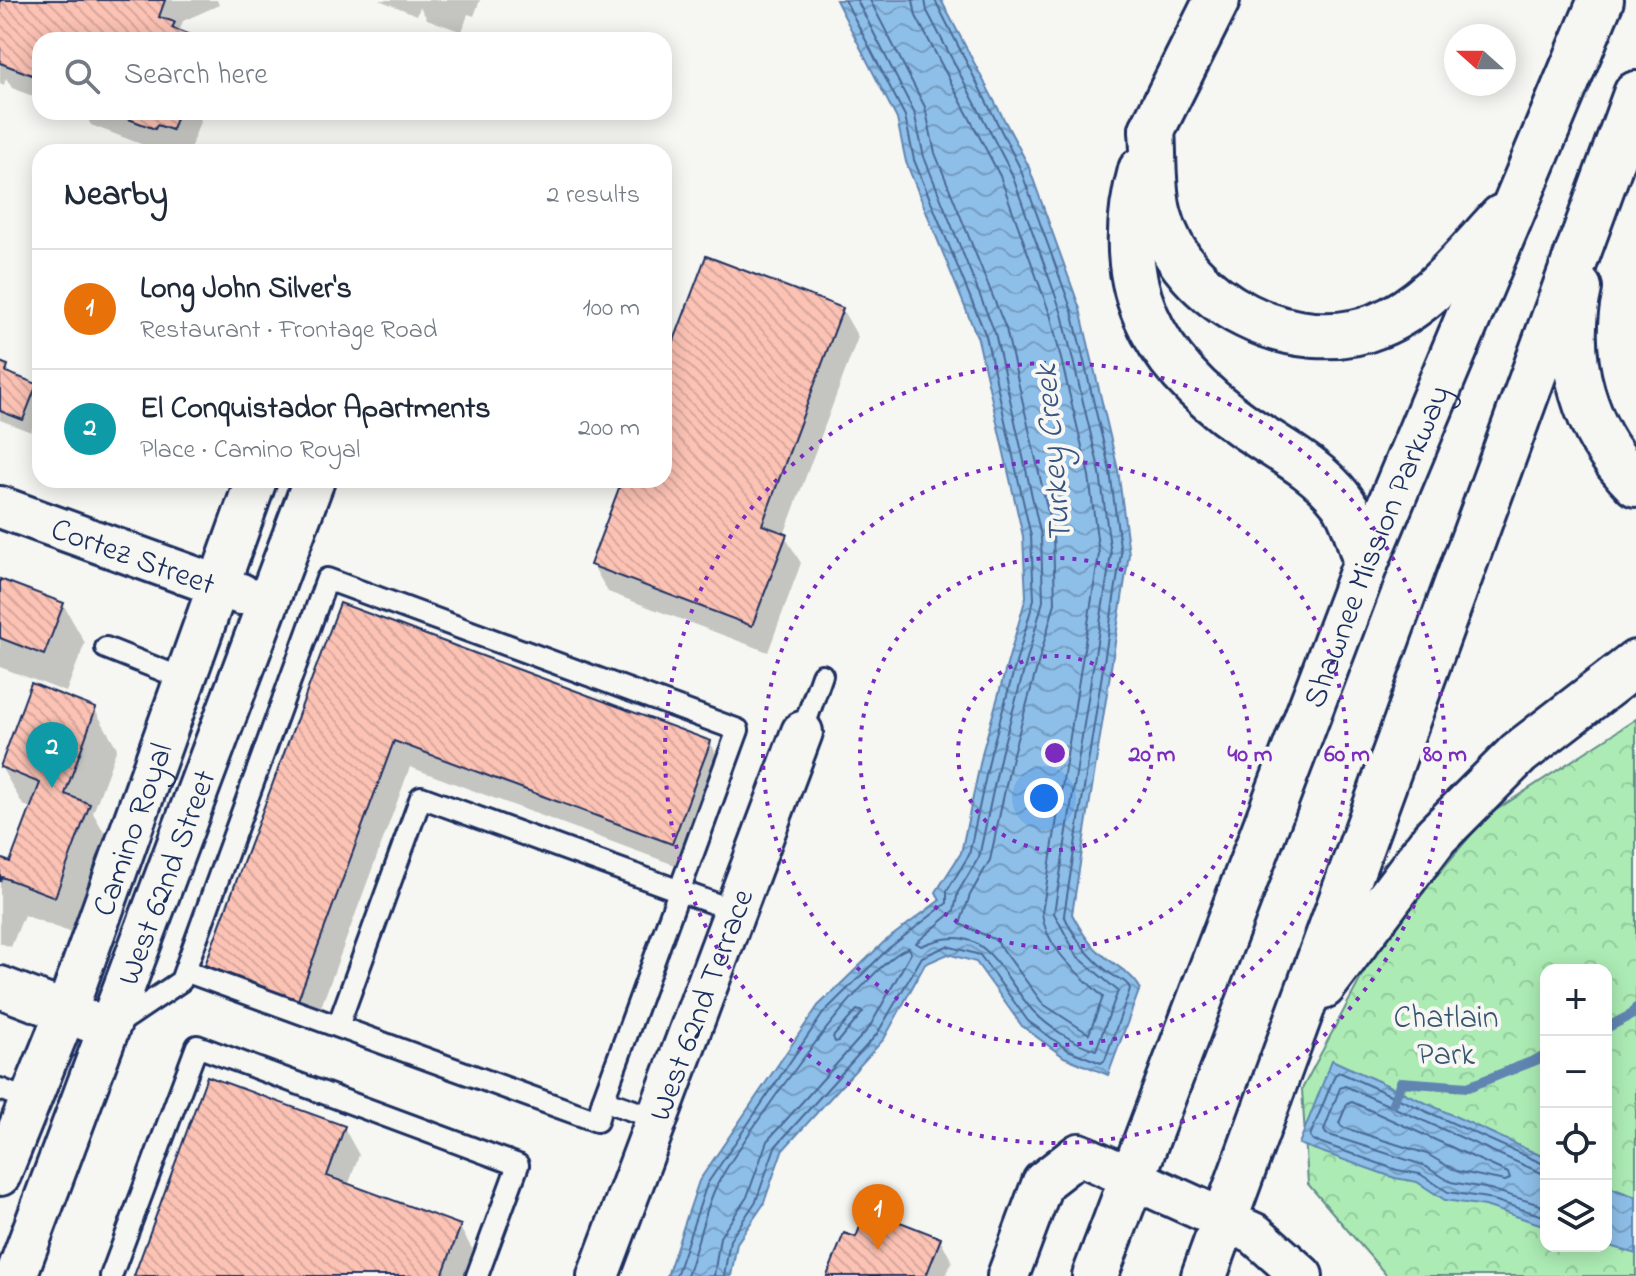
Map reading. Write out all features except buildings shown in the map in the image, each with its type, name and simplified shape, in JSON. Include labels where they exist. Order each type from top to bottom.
[{"type":"main road","points":[[1217,0],[1152,130],[1131,207],[1132,282],[1145,315],[1182,373],[1209,399],[1326,483],[1340,498],[1366,562]]},
{"type":"main road","name":"Shawnee Mission Parkway","points":[[1095,1276],[1366,562],[1521,198],[1601,0]]},
{"type":"main road","points":[[1204,1276],[1636,94]]},
{"type":"main road","points":[[1152,130],[1159,215],[1178,257],[1231,308],[1294,332],[1330,336],[1355,332],[1378,326],[1402,313],[1425,296],[1521,198]]},
{"type":"main road","points":[[1600,192],[1573,312],[1578,380],[1600,438],[1636,484]]},
{"type":"main road","points":[[1295,1023],[1436,836],[1519,753],[1636,663]]},
{"type":"street","name":"Camino Royal","points":[[0,1175],[15,1095],[66,1012],[253,488]]},
{"type":"street","name":"West 62nd Street","points":[[16,1276],[311,488]]},
{"type":"street","name":"Cortez Street","points":[[0,507],[268,604]]},
{"type":"street","name":"West 62nd Terrace","points":[[598,1276],[802,732]]},
{"type":"street","points":[[0,987],[110,1029]]},
{"type":"street","points":[[1008,1276],[1043,1182],[1079,1154],[1255,1234],[1302,1276]]},
{"type":"lane","points":[[110,1029],[181,981],[327,579],[738,730],[597,1121],[185,971]]},
{"type":"lane","points":[[106,648],[184,679]]},
{"type":"lane","points":[[802,732],[822,675]]},
{"type":"lane","points":[[338,1026],[421,797],[735,911]]},
{"type":"lane","points":[[111,1276],[197,1046],[518,1165],[480,1275]]},
{"type":"lane","points":[[603,1100],[657,1119]]},
{"type":"green space","name":"Chatlain Park","points":[[1636,719],[1636,1276],[1387,1276],[1308,1184],[1302,1089],[1379,944],[1487,816]]},
{"type":"water","name":"Turkey Creek","points":[[836,0],[941,0],[1028,165],[1080,309],[1118,470],[1129,554],[1072,914],[1081,931],[1099,952],[1130,976],[1140,988],[1108,1075],[1064,1057],[1022,1026],[976,962],[948,954],[925,964],[884,1039],[782,1151],[763,1205],[737,1243],[731,1276],[667,1276],[699,1181],[818,1006],[884,942],[940,900],[936,892],[961,853],[983,750],[1026,597],[1023,536],[978,339],[906,162],[897,119]]},
{"type":"water","points":[[1332,1060],[1540,1155],[1540,1224],[1485,1206],[1445,1200],[1417,1182],[1395,1178],[1299,1144]]},
{"type":"water","points":[[1612,1188],[1636,1197],[1636,1254],[1612,1247]]},
{"type":"waterway","points":[[1612,1025],[1633,1014],[1636,1008]]},
{"type":"waterway","points":[[1393,1103],[1401,1082],[1468,1087],[1540,1058]]},
{"type":"place","name":"El Conquistador Apartments","points":[[52,788]]},
{"type":"place","name":"Long John Silver's","points":[[878,1250]]}]
